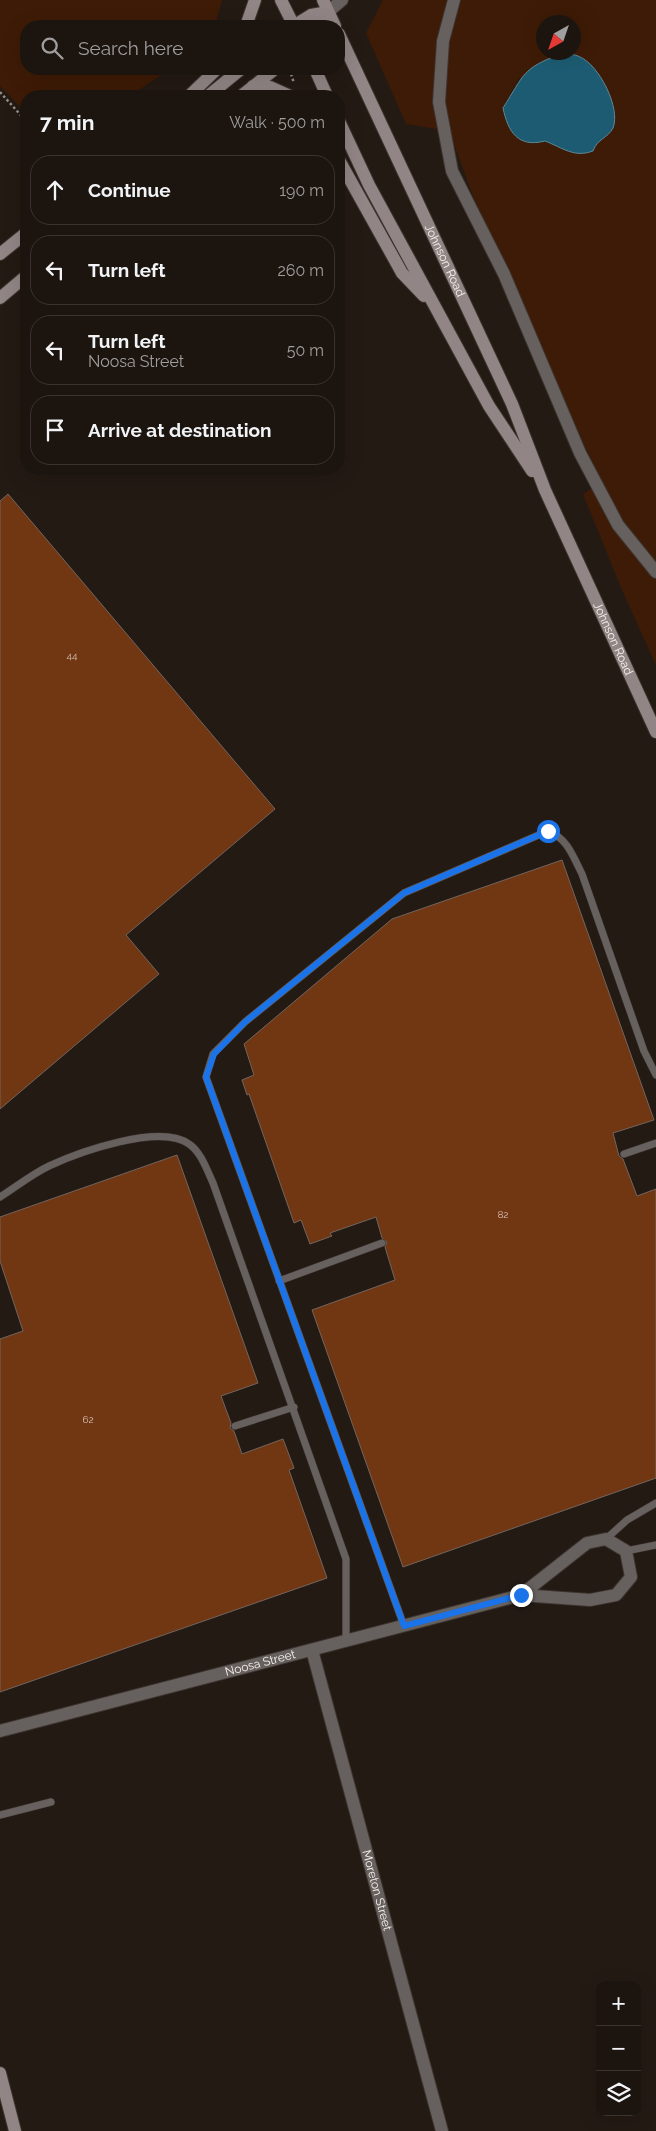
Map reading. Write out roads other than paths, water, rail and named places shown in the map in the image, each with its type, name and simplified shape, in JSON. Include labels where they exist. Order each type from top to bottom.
[{"type":"main road","points":[[248,20],[255,0]]},
{"type":"main road","points":[[281,0],[291,20]]},
{"type":"main road","points":[[303,20],[326,6]]},
{"type":"main road","points":[[322,20],[326,6]]},
{"type":"main road","points":[[326,6],[332,20]]},
{"type":"main road","name":"Johnson Road","points":[[345,47],[512,404],[545,490],[656,732]]},
{"type":"main road","points":[[195,90],[211,75]]},
{"type":"main road","points":[[215,90],[234,75]]},
{"type":"main road","points":[[248,90],[267,75]]},
{"type":"main road","points":[[318,75],[324,90]]},
{"type":"main road","points":[[253,86],[270,86],[278,90]]},
{"type":"main road","name":"Johnson Road","points":[[345,134],[369,185],[489,406],[545,490]]},
{"type":"main road","name":"Johnson Road","points":[[345,171],[402,273],[436,309]]},
{"type":"main road","points":[[0,254],[20,238]]},
{"type":"main road","points":[[0,298],[20,281]]},
{"type":"main road","points":[[0,2073],[15,2131]]},
{"type":"street","points":[[326,6],[342,0]]},
{"type":"street","points":[[454,0],[443,41],[439,102],[452,171],[504,274],[580,453],[618,525],[656,572]]},
{"type":"street","points":[[606,1539],[626,1551]]},
{"type":"street","name":"Noosa Street","points":[[521,1595],[587,1543],[606,1539]]},
{"type":"street","name":"Noosa Street","points":[[0,1731],[521,1595],[590,1600],[616,1595],[631,1577],[626,1551]]},
{"type":"street","name":"Moreton Street","points":[[312,1650],[442,2131]]},
{"type":"lane","points":[[404,1626],[206,1077],[214,1054],[245,1022],[404,893],[548,831],[558,835],[569,848],[582,874],[644,1051],[656,1075]]},
{"type":"lane","points":[[0,1197],[48,1166],[88,1150],[155,1135],[176,1137],[190,1144],[202,1159],[213,1183],[294,1407],[346,1559],[346,1640]]},
{"type":"lane","points":[[624,1154],[656,1143]]},
{"type":"lane","points":[[278,1280],[382,1243]]},
{"type":"lane","points":[[235,1426],[294,1407]]},
{"type":"lane","points":[[606,1539],[627,1520],[656,1503]]},
{"type":"lane","points":[[626,1551],[656,1544]]},
{"type":"lane","points":[[0,1815],[51,1802]]},
{"type":"water","points":[[581,58],[601,78],[611,99],[615,120],[613,128],[597,144],[593,151],[574,153],[545,141],[528,142],[521,140],[511,131],[503,108],[520,80],[538,64],[546,60],[581,60]]}]
